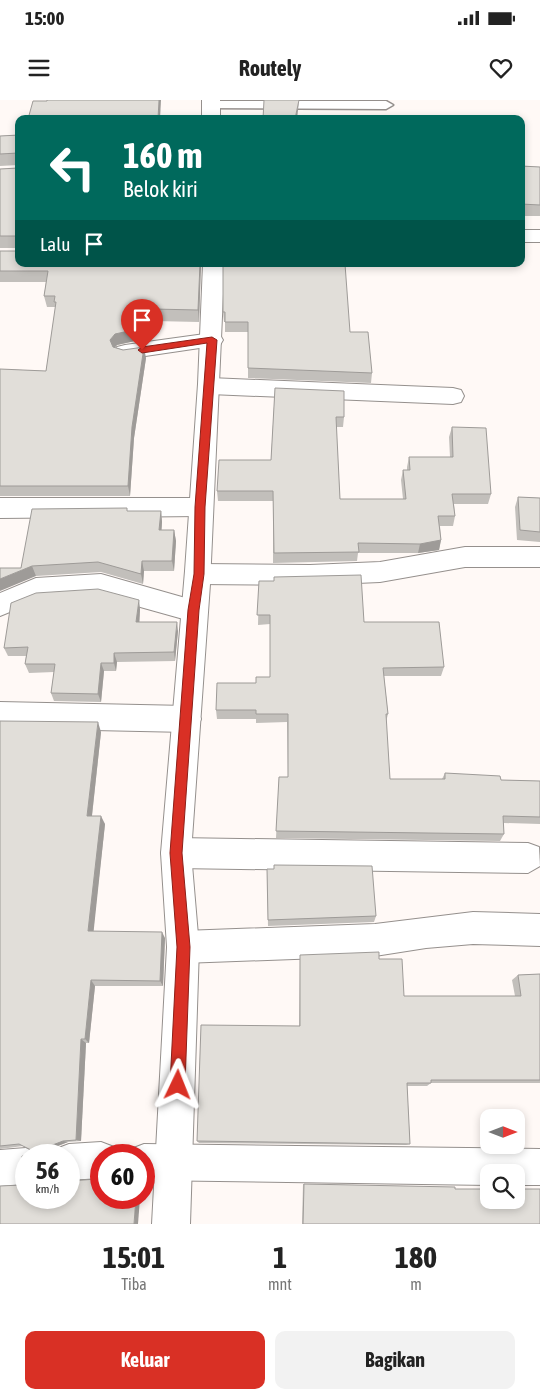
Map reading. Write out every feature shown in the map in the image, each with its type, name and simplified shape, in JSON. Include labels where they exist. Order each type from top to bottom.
[{"type":"street","points":[[525,236],[540,236]]},
{"type":"street","points":[[171,1224],[159,1163],[183,947],[176,853],[194,610],[199,574],[200,507],[212,340],[212,267]]},
{"type":"street","points":[[125,352],[212,340]]},
{"type":"street","points":[[210,386],[453,396]]},
{"type":"street","points":[[0,508],[200,507]]},
{"type":"street","points":[[199,574],[380,572],[465,557],[540,557]]},
{"type":"street","points":[[0,606],[36,589],[101,585],[194,610]]},
{"type":"street","points":[[0,715],[187,719]]},
{"type":"street","points":[[176,853],[528,858]]},
{"type":"street","points":[[183,947],[375,940],[426,932],[473,928],[540,930]]},
{"type":"street","points":[[159,1163],[540,1167]]},
{"type":"street","points":[[0,1168],[15,1167]]},
{"type":"lane","points":[[211,108],[386,105]]},
{"type":"building","points":[[159,100],[158,115],[29,115],[33,101]]},
{"type":"building","points":[[264,100],[299,100],[296,115],[263,115]]},
{"type":"building","points":[[15,135],[15,153],[0,154],[0,136]]},
{"type":"building","points":[[525,166],[540,167],[540,205],[525,204]]},
{"type":"building","points":[[15,168],[15,236],[0,236],[0,169]]},
{"type":"building","points":[[0,251],[15,251],[15,267],[200,267],[198,310],[153,309],[152,326],[115,334],[110,340],[113,347],[123,350],[144,347],[132,427],[128,486],[0,486],[0,369],[46,371],[56,302],[54,302],[55,296],[44,296],[48,271],[0,271]]},
{"type":"building","points":[[223,267],[345,267],[350,332],[368,332],[372,373],[248,368],[248,322],[225,322],[225,312],[223,312]]},
{"type":"building","points":[[275,388],[344,391],[344,417],[336,417],[340,499],[406,499],[403,470],[410,470],[409,457],[453,457],[452,427],[486,428],[491,494],[452,494],[455,516],[438,516],[441,540],[420,544],[358,543],[359,552],[274,553],[273,491],[217,491],[219,460],[271,460]]},
{"type":"building","points":[[518,497],[540,498],[540,532],[520,530]]},
{"type":"building","points":[[127,508],[127,511],[161,511],[159,530],[174,530],[172,561],[142,561],[141,574],[98,562],[32,566],[0,579],[0,568],[21,568],[32,509]]},
{"type":"building","points":[[361,575],[364,622],[439,622],[444,667],[383,668],[388,714],[386,714],[390,779],[445,779],[445,773],[500,776],[501,780],[540,781],[540,817],[503,816],[504,834],[276,831],[279,777],[288,777],[288,714],[256,714],[256,710],[216,710],[217,683],[256,683],[256,677],[270,677],[270,615],[257,615],[259,581],[274,581],[274,577]]},
{"type":"building","points":[[98,589],[139,600],[136,622],[177,622],[174,652],[114,653],[114,663],[101,663],[98,694],[51,693],[55,664],[25,664],[28,647],[4,648],[11,603],[36,593]]},
{"type":"building","points":[[0,721],[98,722],[87,816],[101,816],[88,931],[162,932],[160,981],[91,980],[85,1039],[81,1039],[76,1140],[55,1144],[0,1146]]},
{"type":"building","points":[[274,865],[372,866],[376,916],[268,920],[267,869],[274,869]]},
{"type":"building","points":[[379,952],[379,959],[402,959],[404,996],[521,996],[518,975],[540,974],[540,1080],[431,1080],[431,1083],[407,1083],[410,1144],[197,1141],[201,1025],[300,1026],[300,955]]},
{"type":"building","points":[[80,1180],[90,1180],[90,1209],[135,1209],[134,1224],[0,1224],[0,1186],[15,1185],[15,1209],[80,1209]]},
{"type":"building","points":[[304,1184],[480,1189],[480,1209],[525,1209],[525,1189],[540,1189],[540,1224],[303,1224]]},
{"type":"route","points":[[142,350],[212,340],[200,507],[199,574],[194,610],[176,853],[183,947],[178,1085]]}]
